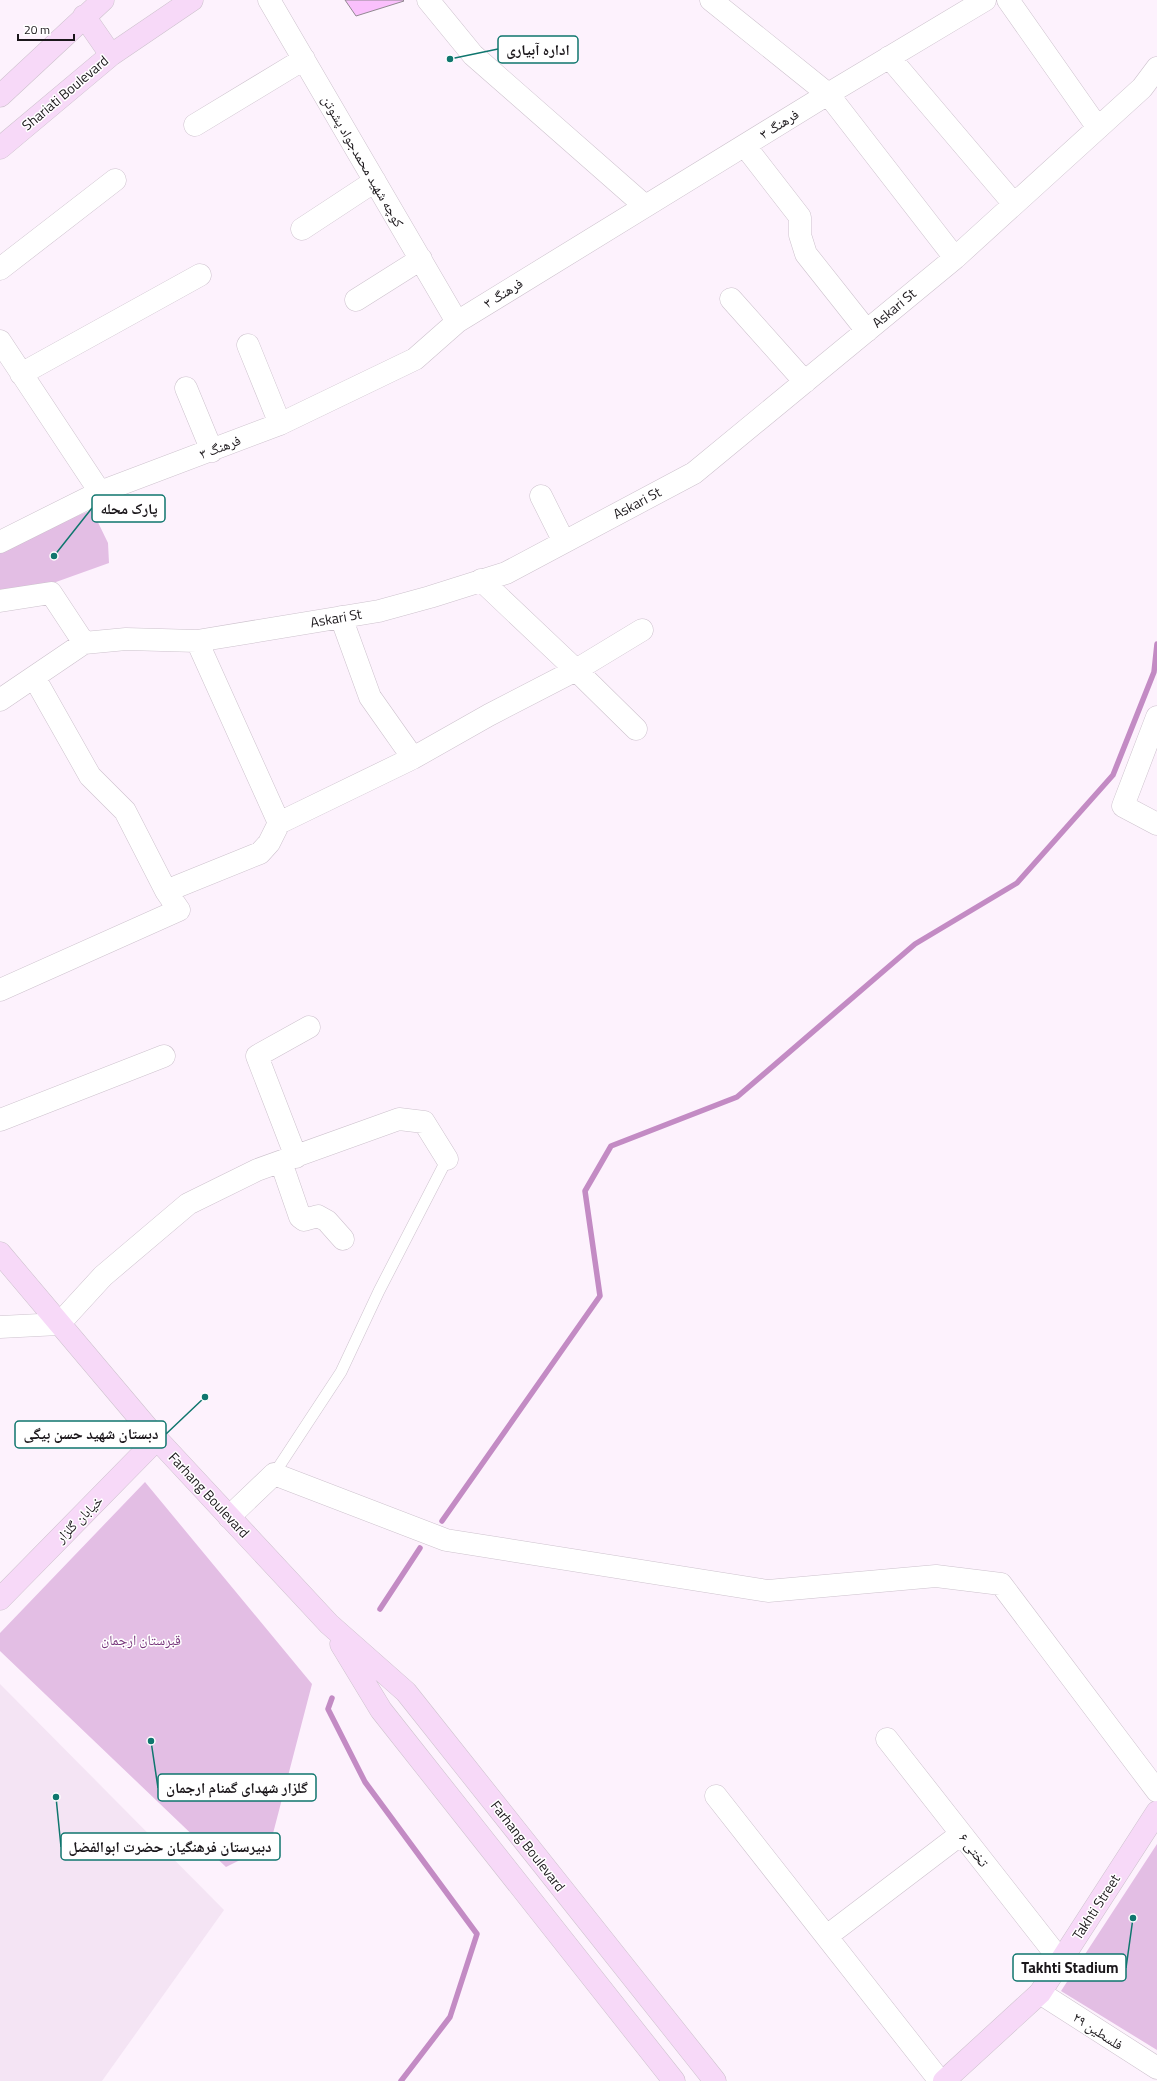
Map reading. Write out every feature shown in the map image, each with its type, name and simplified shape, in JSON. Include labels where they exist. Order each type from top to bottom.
[{"type":"main road","points":[[0,96],[84,16],[103,0]]},
{"type":"main road","name":"Shariati Boulevard","points":[[0,148],[112,55],[192,0]]},
{"type":"main road","points":[[84,16],[112,55]]},
{"type":"main road","name":"Farhang Boulevard","points":[[0,1253],[157,1439],[229,1517],[329,1624],[406,1692],[715,2081]]},
{"type":"main road","name":"خیابان گلزار","points":[[0,1599],[157,1439]]},
{"type":"main road","name":"Farhang Boulevard","points":[[329,1624],[381,1710],[674,2081]]},
{"type":"main road","name":"Takhti Street","points":[[944,2081],[1040,1993],[1157,1812]]},
{"type":"street","name":"کوچه شهید محمدجواد پشوتن","points":[[269,0],[457,322]]},
{"type":"street","points":[[428,0],[473,55],[645,206]]},
{"type":"street","points":[[712,0],[828,94],[955,258]]},
{"type":"street","name":"فرهنگ ۳","points":[[0,542],[100,492],[212,451],[280,424],[415,359],[457,322],[828,94],[985,0]]},
{"type":"street","points":[[1008,0],[1098,128]]},
{"type":"street","points":[[889,57],[1014,204]]},
{"type":"street","points":[[196,125],[304,59]]},
{"type":"street","name":"Askari St","points":[[0,700],[84,643],[126,639],[197,641],[379,611],[430,597],[506,573],[694,473],[955,258],[1142,88],[1157,68]]},
{"type":"street","points":[[745,146],[800,217],[800,235],[806,254],[867,331]]},
{"type":"street","points":[[0,269],[115,180]]},
{"type":"street","points":[[302,229],[375,181]]},
{"type":"street","points":[[356,300],[421,259]]},
{"type":"street","points":[[21,374],[200,275]]},
{"type":"street","points":[[731,300],[805,382]]},
{"type":"street","points":[[1,345],[100,492]]},
{"type":"street","points":[[248,345],[280,424]]},
{"type":"street","points":[[186,388],[212,451]]},
{"type":"street","points":[[541,496],[564,542]]},
{"type":"street","points":[[481,580],[636,729]]},
{"type":"street","points":[[0,601],[51,593],[84,643]]},
{"type":"street","points":[[341,617],[370,697],[412,758]]},
{"type":"street","points":[[166,892],[260,854],[269,843],[279,823],[412,758],[489,715],[576,670],[642,630]]},
{"type":"street","points":[[197,641],[279,823]]},
{"type":"street","points":[[0,990],[179,910],[166,892],[125,811],[90,776],[34,677]]},
{"type":"street","points":[[1157,717],[1123,806],[1157,824]]},
{"type":"street","points":[[309,1027],[257,1056],[289,1160],[300,1217],[304,1220],[318,1216],[327,1222],[343,1240]]},
{"type":"street","points":[[0,1120],[164,1056]]},
{"type":"street","points":[[0,1327],[59,1324],[102,1276],[188,1204],[257,1170],[289,1160],[399,1119],[424,1122],[447,1159]]},
{"type":"street","points":[[229,1517],[274,1474],[446,1540],[768,1591],[936,1576],[1000,1584],[1157,1790]]},
{"type":"street","name":"تختی ۶","points":[[887,1739],[1061,1961]]},
{"type":"street","points":[[716,1796],[940,2081]]},
{"type":"street","points":[[826,1936],[961,1834]]},
{"type":"street","name":"فلسطین ۲۹","points":[[1040,1993],[1157,2068]]},
{"type":"lane","points":[[274,1474],[341,1372],[379,1291],[447,1159]]},
{"type":"shaded area","points":[[0,1684],[224,1910],[102,2081],[0,2081]]},
{"type":"green space","points":[[92,510],[108,543],[109,563],[56,582],[0,599],[0,549],[21,538]]},
{"type":"green space","name":"قبرستان ارجمان","points":[[145,1482],[312,1684],[270,1845],[226,1867],[0,1651],[0,1633]]},
{"type":"green space","points":[[1157,1844],[1157,2050],[1061,1991]]},
{"type":"building","points":[[345,0],[403,0],[404,1],[356,16]]},
{"type":"waterway","points":[[442,1521],[600,1296],[585,1191],[611,1146],[737,1097],[915,944],[1017,883],[1113,775],[1154,672],[1157,644]]},
{"type":"waterway","points":[[380,1609],[420,1548]]},
{"type":"waterway","points":[[332,1698],[328,1709],[365,1782],[477,1934],[450,2017],[401,2081]]},
{"type":"place","name":"اداره آبیاری","points":[[450,59]]},
{"type":"place","name":"پارک محله","points":[[54,556]]},
{"type":"place","name":"دبستان شهید حسن بیگی","points":[[205,1397]]},
{"type":"place","name":"گلزار شهدای گمنام ارجمان","points":[[151,1741]]},
{"type":"place","name":"دبیرستان فرهنگیان حضرت ابوالفضل","points":[[56,1797]]},
{"type":"place","name":"Takhti Stadium","points":[[1133,1918]]}]
